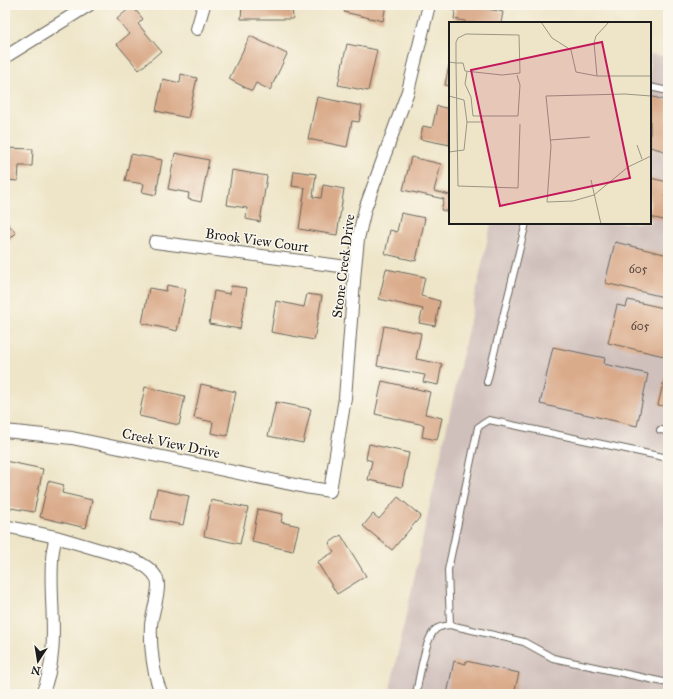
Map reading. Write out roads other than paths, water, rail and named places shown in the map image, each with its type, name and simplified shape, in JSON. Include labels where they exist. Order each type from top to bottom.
[{"type":"street","points":[[5,57],[89,5]]},
{"type":"street","points":[[197,30],[204,5]]},
{"type":"street","name":"Stone Creek Drive","points":[[330,491],[345,398],[358,239],[365,209],[408,91],[429,5]]},
{"type":"street","name":"Brook View Court","points":[[155,242],[355,268]]},
{"type":"street","name":"Creek View Drive","points":[[5,431],[72,438],[330,491]]},
{"type":"street","points":[[5,526],[56,536],[134,560],[144,565],[152,572],[158,580],[158,590],[151,624],[153,653],[155,672],[162,694]]},
{"type":"street","points":[[42,694],[46,685],[52,655],[52,559],[56,536]]},
{"type":"lane","points":[[651,87],[668,91]]},
{"type":"lane","points":[[487,382],[526,224]]},
{"type":"lane","points":[[450,625],[448,570],[478,427],[489,420],[668,458]]},
{"type":"lane","points":[[660,430],[668,432]]},
{"type":"lane","points":[[416,694],[428,641],[434,630],[441,626],[450,625],[524,642],[553,658],[668,683]]}]
